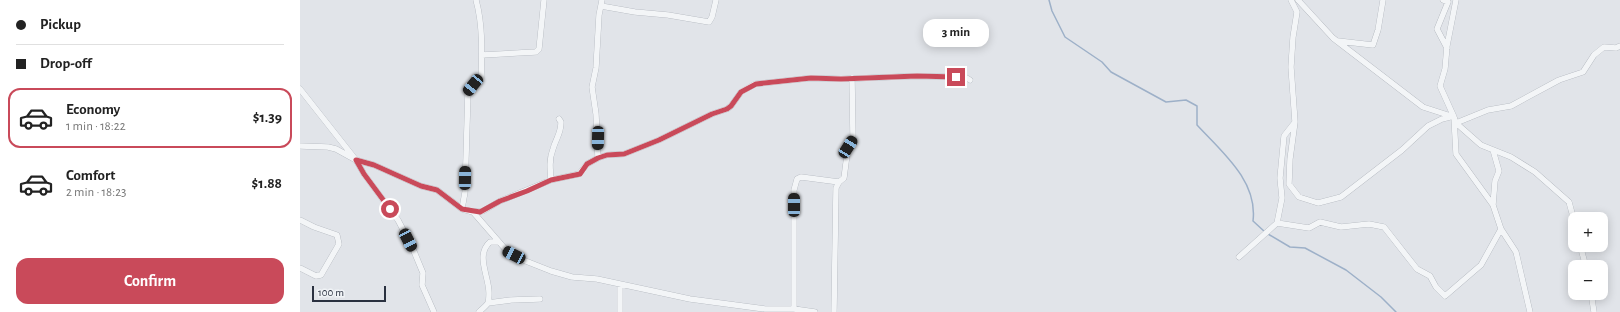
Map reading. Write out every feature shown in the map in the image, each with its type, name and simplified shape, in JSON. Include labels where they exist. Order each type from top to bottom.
[{"type":"street","points":[[462,209],[465,192],[468,91],[473,85],[481,80],[482,55],[479,12],[476,0]]},
{"type":"street","points":[[482,55],[536,52],[539,49],[544,0]]},
{"type":"street","points":[[598,158],[596,114],[592,87],[596,68],[602,0]]},
{"type":"street","points":[[601,6],[634,12],[668,14],[709,22],[712,17],[716,0]]},
{"type":"street","points":[[1291,0],[1297,12],[1293,37],[1291,67],[1296,122],[1290,158],[1289,184],[1299,197],[1318,203],[1341,196],[1402,150],[1428,126],[1442,119],[1455,120],[1488,110],[1511,106],[1559,80],[1583,72],[1594,55],[1604,47],[1616,48],[1620,46]]},
{"type":"street","points":[[1298,0],[1337,41],[1423,107],[1455,120],[1481,145],[1511,157],[1535,172],[1569,202],[1572,212]]},
{"type":"street","points":[[1337,41],[1373,45],[1378,30],[1383,0]]},
{"type":"street","points":[[1456,0],[1445,69],[1440,86],[1455,120],[1456,154],[1493,205],[1501,229],[1516,252],[1530,312]]},
{"type":"street","points":[[1446,1],[1437,29],[1447,49]]},
{"type":"street","points":[[300,146],[328,147],[336,149],[356,160],[374,165],[421,186],[437,190],[462,209],[473,212],[483,211],[500,201],[551,180],[580,174],[587,164],[598,158],[607,155],[624,154],[659,140],[712,114],[727,109],[741,92],[756,84],[811,78],[827,79],[917,76],[965,77],[970,80]]},
{"type":"street","points":[[834,312],[836,188],[839,182],[844,178],[848,147],[853,138],[852,78]]},
{"type":"street","points":[[300,89],[356,160],[364,174],[398,220],[423,273],[422,285],[434,312]]},
{"type":"street","points":[[551,180],[550,157],[561,131],[561,122],[559,119]]},
{"type":"street","points":[[1239,257],[1277,223],[1282,198],[1280,178],[1284,136],[1296,122]]},
{"type":"street","points":[[1493,150],[1499,171],[1495,181],[1493,205]]},
{"type":"street","points":[[794,309],[794,190],[797,179],[801,177],[839,182]]},
{"type":"street","points":[[473,212],[507,252],[551,271],[572,277],[597,279],[690,299],[765,309],[794,309],[815,312]]},
{"type":"street","points":[[300,220],[314,228],[337,235],[339,244],[321,276],[316,276],[300,268]]},
{"type":"street","points":[[1277,223],[1309,228],[1320,222],[1341,227],[1369,224],[1384,227],[1417,269],[1430,276],[1436,287],[1445,296],[1480,264],[1501,229]]},
{"type":"street","points":[[488,303],[489,284],[484,267],[483,253],[486,245],[490,242],[498,242]]},
{"type":"street","points":[[620,284],[620,312]]},
{"type":"street","points":[[479,312],[488,303],[511,300],[540,299]]},
{"type":"street","points":[[1592,300],[1594,312]]},
{"type":"waterway","points":[[1049,0],[1052,11],[1065,37],[1102,62],[1111,72],[1166,102],[1186,100],[1197,106],[1197,125],[1227,157],[1244,180],[1250,193],[1253,206],[1253,221],[1265,232]]},
{"type":"waterway","points":[[1268,234],[1290,247],[1305,248],[1346,270],[1381,297],[1396,312]]},
{"type":"route","points":[[390,209],[364,174],[356,160],[374,165],[421,186],[437,190],[462,209],[480,212],[500,201],[551,180],[580,174],[582,169],[587,164],[598,158],[607,155],[624,154],[659,140],[712,114],[727,109],[741,92],[756,84],[811,78],[841,79],[883,76],[956,77]]}]
